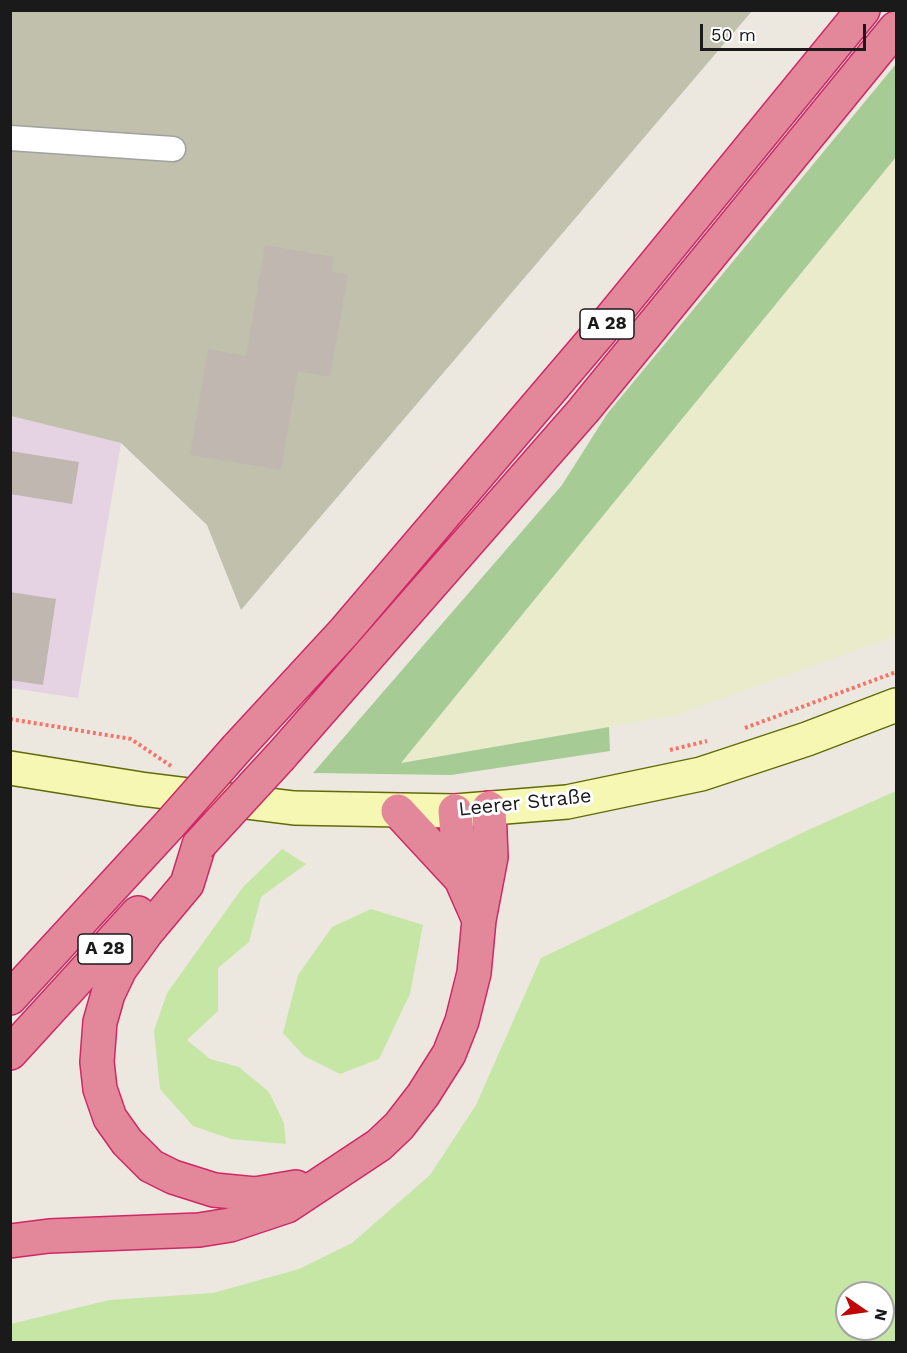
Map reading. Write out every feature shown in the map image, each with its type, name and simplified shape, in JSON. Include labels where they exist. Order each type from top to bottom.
[{"type":"highway","name":"A 28","points":[[10,998],[344,632],[599,333],[863,10]]},
{"type":"highway","name":"A 28","points":[[10,1053],[281,756],[583,411],[897,28]]},
{"type":"highway","points":[[10,1241],[49,1236],[199,1230],[230,1225],[287,1206],[379,1145],[399,1126],[423,1095],[449,1054],[462,1021],[474,974],[479,920],[491,857],[489,808]]},
{"type":"highway","points":[[398,811],[461,879]]},
{"type":"highway","points":[[455,811],[461,879],[479,920]]},
{"type":"highway","points":[[200,845],[187,884],[146,933],[120,969],[108,994],[100,1022],[96,1062],[100,1089],[110,1118],[127,1142],[151,1166],[173,1177],[214,1190],[255,1194],[330,1178]]},
{"type":"main road","name":"Leerer Straße","points":[[10,768],[141,789],[294,808],[455,811],[567,802],[701,774],[807,739],[897,705]]},
{"type":"street","points":[[10,138],[173,149]]},
{"type":"path","points":[[738,731],[897,672]]},
{"type":"path","points":[[10,719],[131,739],[178,771]]},
{"type":"path","points":[[665,752],[717,738]]},
{"type":"shaded area","points":[[11,11],[752,11],[241,610],[207,525],[121,443],[11,416]]},
{"type":"shaded area","points":[[896,157],[896,636],[676,715],[401,763]]},
{"type":"shaded area","points":[[11,416],[121,443],[78,698],[11,688]]},
{"type":"green space","points":[[896,64],[896,157],[401,763],[609,727],[610,751],[451,775],[313,773],[562,485],[607,414]]},
{"type":"green space","points":[[896,791],[896,1342],[11,1342],[11,1324],[109,1300],[213,1293],[299,1269],[352,1243],[430,1175],[476,1105],[541,958],[806,831]]},
{"type":"green space","points":[[282,849],[306,864],[261,897],[249,942],[218,968],[218,1011],[187,1040],[210,1059],[239,1067],[269,1092],[284,1123],[286,1144],[231,1139],[193,1126],[160,1089],[154,1031],[167,993],[243,887]]},
{"type":"green space","points":[[371,909],[423,925],[410,994],[379,1059],[340,1074],[304,1056],[283,1033],[298,975],[332,927]]},
{"type":"building","points":[[265,245],[334,257],[332,272],[348,274],[330,377],[298,371],[281,470],[190,455],[208,349],[246,356]]},
{"type":"building","points":[[10,451],[79,462],[72,504],[10,494]]},
{"type":"building","points":[[10,592],[56,599],[43,685],[10,680]]}]
